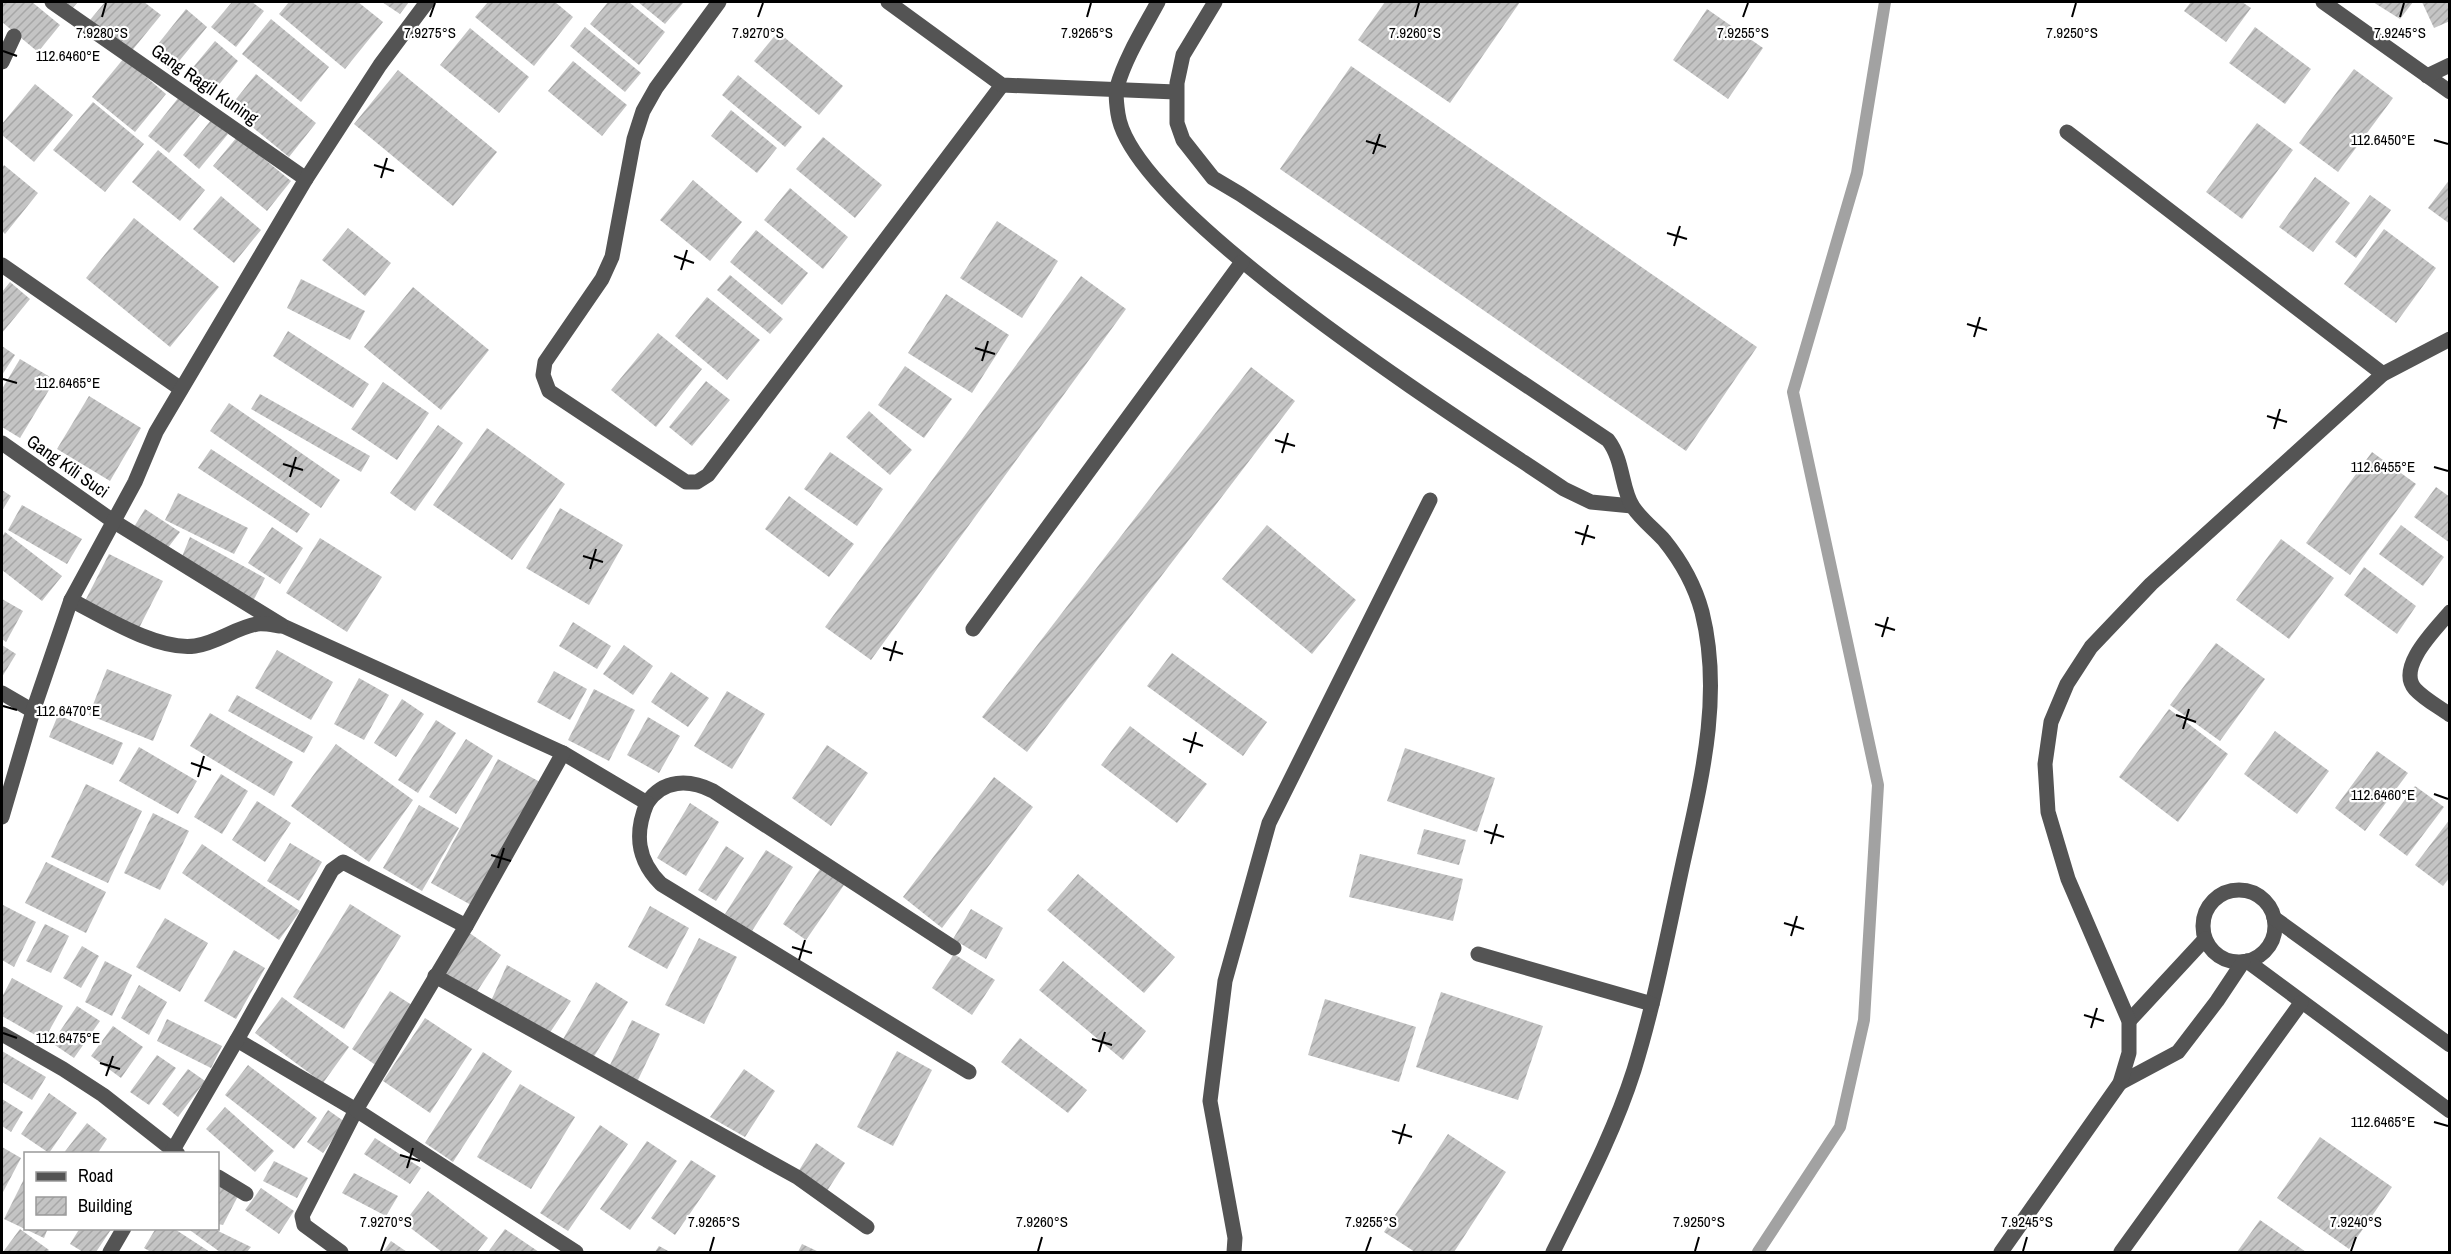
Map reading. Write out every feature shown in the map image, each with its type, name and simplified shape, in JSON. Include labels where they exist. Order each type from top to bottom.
[{"type":"street","name":"Gang Ragil Kuning","points":[[52,2],[306,178]]},
{"type":"street","points":[[2,817],[33,711],[71,600],[135,482],[156,432],[306,178],[380,65],[427,2]]},
{"type":"street","points":[[719,2],[662,79],[643,111],[634,139],[612,256],[584,307],[548,357],[543,375],[549,391],[686,482],[696,482],[708,475],[1002,85]]},
{"type":"street","points":[[888,2],[1002,85],[1176,92]]},
{"type":"street","points":[[1158,2],[1116,89],[1118,116],[1125,139],[1137,158],[1161,186],[1242,262],[1360,351],[1564,489],[1592,502],[1632,506]]},
{"type":"street","points":[[1215,2],[1183,55],[1176,92],[1177,123],[1183,140],[1213,178],[1608,440],[1617,454],[1632,506],[1664,541],[1689,577],[1701,610],[1708,644],[1711,695],[1708,740],[1701,782],[1652,1004],[1625,1093],[1594,1169],[1553,1252]]},
{"type":"street","points":[[2323,2],[2450,92]]},
{"type":"street","points":[[2,62],[14,36]]},
{"type":"street","points":[[2427,76],[2450,65]]},
{"type":"street","points":[[2067,132],[2383,374]]},
{"type":"street","points":[[973,629],[1242,262]]},
{"type":"street","points":[[2,265],[181,389]]},
{"type":"street","points":[[2001,1252],[2120,1083],[2129,1053],[2129,1021],[2068,879],[2048,812],[2045,764],[2051,722],[2067,684],[2091,646],[2151,584],[2383,374],[2450,339]]},
{"type":"street","name":"Gang Kili Suci","points":[[2,443],[112,521],[283,626],[563,753],[647,803]]},
{"type":"street","points":[[1234,1252],[1235,1238],[1210,1101],[1225,981],[1269,823],[1430,501]]},
{"type":"street","points":[[71,600],[158,643],[178,647],[213,642],[258,624],[283,626]]},
{"type":"street","points":[[2450,612],[2412,660],[2409,674],[2415,689],[2450,715]]},
{"type":"street","points":[[2,693],[33,711]]},
{"type":"street","points":[[341,1252],[304,1225],[302,1216],[356,1110],[466,926],[563,753]]},
{"type":"street","points":[[954,948],[707,788],[687,783],[673,783],[661,788],[647,803],[638,827],[640,849],[651,874],[662,884],[969,1072]]},
{"type":"street","points":[[2,1034],[103,1095],[174,1152],[332,870],[340,862],[345,862],[466,926]]},
{"type":"street","points":[[2120,1083],[2178,1052],[2245,961],[2264,951],[2271,942],[2275,930],[2274,918],[2269,906],[2261,897],[2240,890],[2228,891],[2210,905],[2204,915],[2205,939],[2211,948],[2219,956],[2230,961],[2245,961],[2450,1111]]},
{"type":"street","points":[[2274,918],[2450,1045]]},
{"type":"street","points":[[2129,1021],[2205,939]]},
{"type":"street","points":[[1478,954],[1652,1004]]},
{"type":"street","points":[[435,976],[796,1177],[867,1227]]},
{"type":"street","points":[[2121,1252],[2301,1003]]},
{"type":"street","points":[[237,1040],[356,1110],[576,1252]]},
{"type":"street","points":[[219,1178],[246,1194]]},
{"type":"street","points":[[110,1252],[123,1230]]},
{"type":"building","points":[[2,2],[32,2],[60,25],[38,52],[2,22]]},
{"type":"building","points":[[57,2],[78,2],[69,12]]},
{"type":"building","points":[[105,2],[144,2],[161,15],[130,53],[90,20]]},
{"type":"building","points":[[232,2],[252,2],[264,11],[236,47],[211,27]]},
{"type":"building","points":[[289,2],[358,2],[383,22],[345,69],[279,14]]},
{"type":"building","points":[[382,2],[409,2],[400,14]]},
{"type":"building","points":[[488,2],[555,2],[573,17],[534,66],[475,17]]},
{"type":"building","points":[[608,2],[629,2],[665,32],[639,65],[590,24]]},
{"type":"building","points":[[638,2],[681,2],[683,3],[665,24]]},
{"type":"building","points":[[1385,2],[1520,2],[1450,103],[1358,40]]},
{"type":"building","points":[[2191,2],[2242,2],[2251,8],[2226,42],[2184,11]]},
{"type":"building","points":[[2373,2],[2413,2],[2400,19]]},
{"type":"building","points":[[2422,2],[2450,2],[2450,21],[2434,28]]},
{"type":"building","points":[[186,9],[207,27],[171,71],[150,54]]},
{"type":"building","points":[[1707,9],[1763,48],[1728,99],[1673,60]]},
{"type":"building","points":[[271,19],[329,67],[301,102],[242,54]]},
{"type":"building","points":[[585,27],[641,73],[625,92],[570,46]]},
{"type":"building","points":[[2255,27],[2311,69],[2285,104],[2229,63]]},
{"type":"building","points":[[470,28],[529,77],[499,113],[440,65]]},
{"type":"building","points":[[778,32],[843,86],[819,115],[754,61]]},
{"type":"building","points":[[215,41],[238,61],[209,97],[185,77]]},
{"type":"building","points":[[124,58],[166,94],[135,132],[92,97]]},
{"type":"building","points":[[573,61],[627,105],[602,136],[548,91]]},
{"type":"building","points":[[1351,66],[1757,347],[1686,451],[1280,169]]},
{"type":"building","points":[[2354,69],[2393,98],[2338,172],[2299,143]]},
{"type":"building","points":[[398,70],[497,152],[453,206],[354,124]]},
{"type":"building","points":[[256,74],[316,123],[289,157],[229,108]]},
{"type":"building","points":[[738,75],[802,127],[785,147],[722,95]]},
{"type":"building","points":[[35,84],[73,115],[34,162],[2,135],[2,124]]},
{"type":"building","points":[[179,97],[200,115],[169,153],[148,136]]},
{"type":"building","points":[[93,102],[144,144],[105,192],[53,150]]},
{"type":"building","points":[[731,110],[777,148],[757,173],[711,136]]},
{"type":"building","points":[[211,120],[228,134],[199,169],[183,155]]},
{"type":"building","points":[[2257,123],[2293,150],[2242,219],[2206,192]]},
{"type":"building","points":[[237,137],[291,181],[267,211],[213,166]]},
{"type":"building","points":[[823,137],[882,185],[855,218],[796,169]]},
{"type":"building","points":[[158,150],[205,190],[180,221],[132,182]]},
{"type":"building","points":[[4,165],[38,193],[5,234],[2,231],[2,168]]},
{"type":"building","points":[[2315,177],[2350,203],[2313,252],[2279,227]]},
{"type":"building","points":[[2450,179],[2450,224],[2428,208]]},
{"type":"building","points":[[693,180],[742,222],[710,261],[660,220]]},
{"type":"building","points":[[790,188],[848,237],[823,269],[764,220]]},
{"type":"building","points":[[2370,195],[2391,210],[2356,258],[2335,242]]},
{"type":"building","points":[[221,196],[261,230],[234,263],[193,229]]},
{"type":"building","points":[[134,218],[219,287],[170,347],[86,278]]},
{"type":"building","points":[[997,221],[1058,261],[1022,318],[960,278]]},
{"type":"building","points":[[348,228],[391,263],[365,296],[322,260]]},
{"type":"building","points":[[2384,229],[2436,268],[2396,323],[2344,284]]},
{"type":"building","points":[[756,230],[808,273],[782,305],[730,262]]},
{"type":"building","points":[[730,275],[783,319],[770,334],[717,290]]},
{"type":"building","points":[[1081,276],[1126,309],[871,660],[825,627]]},
{"type":"building","points":[[301,279],[365,311],[350,340],[287,308]]},
{"type":"building","points":[[10,282],[30,299],[2,333],[2,292]]},
{"type":"building","points":[[413,287],[489,350],[441,410],[364,347]]},
{"type":"building","points":[[946,294],[1009,335],[972,393],[908,353]]},
{"type":"building","points":[[707,297],[760,340],[727,380],[675,336]]},
{"type":"building","points":[[288,331],[369,384],[353,408],[273,356]]},
{"type":"building","points":[[658,333],[702,369],[656,427],[611,390]]},
{"type":"building","points":[[2,346],[15,355],[2,375]]},
{"type":"building","points":[[20,359],[55,380],[20,438],[2,427],[2,389]]},
{"type":"building","points":[[905,366],[952,399],[924,438],[878,405]]},
{"type":"building","points":[[1251,367],[1295,401],[1027,752],[982,717]]},
{"type":"building","points":[[706,381],[730,400],[692,446],[669,427]]},
{"type":"building","points":[[383,382],[429,413],[397,460],[351,429]]},
{"type":"building","points":[[260,394],[370,456],[361,472],[251,409]]},
{"type":"building","points":[[89,396],[141,428],[110,481],[57,449]]},
{"type":"building","points":[[229,403],[340,480],[321,508],[210,431]]},
{"type":"building","points":[[869,411],[912,450],[890,475],[846,437]]},
{"type":"building","points":[[438,425],[463,443],[415,511],[390,493]]},
{"type":"building","points":[[487,428],[565,484],[512,560],[433,505]]},
{"type":"building","points":[[211,449],[310,514],[297,533],[198,468]]},
{"type":"building","points":[[830,452],[883,489],[857,526],[804,489]]},
{"type":"building","points":[[2372,452],[2416,484],[2350,575],[2306,543]]},
{"type":"building","points":[[2436,487],[2450,497],[2450,543],[2414,517]]},
{"type":"building","points":[[2,490],[11,496],[2,511]]},
{"type":"building","points":[[178,493],[248,528],[234,554],[165,520]]},
{"type":"building","points":[[789,496],[854,544],[829,577],[765,529]]},
{"type":"building","points":[[22,505],[82,539],[67,564],[8,530]]},
{"type":"building","points":[[560,508],[623,545],[589,605],[526,568]]},
{"type":"building","points":[[145,509],[180,532],[167,549],[134,527]]},
{"type":"building","points":[[1267,525],[1356,600],[1312,654],[1222,579]]},
{"type":"building","points":[[2401,525],[2444,557],[2423,586],[2379,554]]},
{"type":"building","points":[[272,527],[303,548],[280,584],[248,563]]},
{"type":"building","points":[[5,532],[62,576],[42,601],[2,570],[2,537]]},
{"type":"building","points":[[190,537],[265,578],[252,603],[181,559]]},
{"type":"building","points":[[320,538],[382,577],[347,632],[286,593]]},
{"type":"building","points":[[2281,539],[2334,578],[2289,639],[2236,600]]},
{"type":"building","points":[[109,554],[163,581],[138,630],[84,603]]},
{"type":"building","points":[[2364,567],[2416,606],[2397,634],[2344,595]]},
{"type":"building","points":[[2,599],[23,611],[6,642],[2,639]]},
{"type":"building","points":[[573,622],[611,646],[597,669],[559,646]]},
{"type":"building","points":[[2216,643],[2265,679],[2220,741],[2170,705]]},
{"type":"building","points":[[2,645],[16,654],[2,677]]},
{"type":"building","points":[[624,645],[653,666],[633,695],[603,674]]},
{"type":"building","points":[[277,650],[333,682],[311,720],[255,688]]},
{"type":"building","points":[[1172,653],[1267,722],[1243,756],[1147,686]]},
{"type":"building","points":[[107,669],[172,695],[153,741],[89,715]]},
{"type":"building","points":[[554,671],[587,689],[570,720],[537,702]]},
{"type":"building","points":[[671,672],[709,698],[688,727],[651,702]]},
{"type":"building","points":[[359,678],[389,695],[364,740],[334,724]]},
{"type":"building","points":[[594,689],[635,710],[609,761],[568,740]]},
{"type":"building","points":[[727,691],[765,714],[732,769],[694,746]]},
{"type":"building","points":[[237,695],[313,737],[304,753],[228,711]]},
{"type":"building","points":[[402,699],[424,714],[396,757],[374,743]]},
{"type":"building","points":[[2169,709],[2228,754],[2178,822],[2119,777]]},
{"type":"building","points":[[210,713],[293,762],[274,796],[190,746]]},
{"type":"building","points":[[58,715],[123,743],[113,765],[49,737]]},
{"type":"building","points":[[648,717],[680,736],[659,773],[627,755]]},
{"type":"building","points":[[436,720],[456,733],[418,793],[398,780]]},
{"type":"building","points":[[1130,726],[1207,784],[1177,823],[1101,765]]},
{"type":"building","points":[[2275,731],[2329,771],[2297,814],[2244,774]]},
{"type":"building","points":[[466,739],[493,756],[456,814],[429,797]]},
{"type":"building","points":[[336,744],[413,800],[369,862],[291,806]]},
{"type":"building","points":[[827,745],[868,773],[831,826],[792,798]]},
{"type":"building","points":[[139,747],[197,781],[178,814],[119,781]]},
{"type":"building","points":[[1405,748],[1495,778],[1477,832],[1387,801]]},
{"type":"building","points":[[2377,751],[2408,773],[2365,831],[2335,808]]},
{"type":"building","points":[[498,759],[540,782],[473,906],[431,883]]},
{"type":"building","points":[[221,774],[248,791],[222,834],[194,817]]},
{"type":"building","points":[[994,777],[1033,807],[942,928],[903,897]]},
{"type":"building","points":[[86,784],[142,811],[108,883],[51,857]]},
{"type":"building","points":[[2415,786],[2444,807],[2407,856],[2379,835]]},
{"type":"building","points":[[257,801],[291,823],[265,862],[232,840]]},
{"type":"building","points":[[690,803],[719,822],[686,876],[657,858]]},
{"type":"building","points":[[419,805],[459,828],[422,891],[383,868]]},
{"type":"building","points":[[153,813],[189,831],[160,890],[124,873]]},
{"type":"building","points":[[2450,819],[2450,877],[2443,886],[2415,865]]},
{"type":"building","points":[[1424,829],[1466,840],[1459,865],[1417,854]]},
{"type":"building","points":[[290,843],[322,862],[299,901],[267,881]]},
{"type":"building","points":[[202,844],[300,911],[279,940],[182,873]]},
{"type":"building","points":[[726,846],[744,858],[716,901],[698,890]]},
{"type":"building","points":[[766,850],[793,867],[752,931],[725,914]]},
{"type":"building","points":[[1360,854],[1463,879],[1453,921],[1349,897]]},
{"type":"building","points":[[46,862],[106,892],[86,933],[25,903]]},
{"type":"building","points":[[822,866],[846,882],[806,940],[783,924]]},
{"type":"building","points":[[1078,874],[1175,957],[1144,993],[1047,910]]},
{"type":"building","points":[[350,904],[401,936],[344,1029],[293,997]]},
{"type":"building","points":[[3,905],[36,922],[14,967],[2,960]]},
{"type":"building","points":[[650,906],[689,928],[667,969],[628,947]]},
{"type":"building","points":[[971,909],[1003,928],[986,959],[953,939]]},
{"type":"building","points":[[165,918],[208,943],[180,992],[136,967]]},
{"type":"building","points":[[45,924],[69,936],[51,973],[26,961]]},
{"type":"building","points":[[468,932],[501,955],[476,993],[443,974]]},
{"type":"building","points":[[699,938],[737,957],[704,1024],[665,1005]]},
{"type":"building","points":[[82,946],[99,956],[81,988],[63,978]]},
{"type":"building","points":[[234,950],[265,968],[236,1019],[204,1001]]},
{"type":"building","points":[[954,954],[995,980],[972,1015],[932,988]]},
{"type":"building","points":[[105,961],[132,975],[112,1016],[85,1002]]},
{"type":"building","points":[[1063,961],[1146,1031],[1123,1060],[1039,990]]},
{"type":"building","points":[[507,965],[571,1001],[549,1034],[491,1001]]},
{"type":"building","points":[[12,978],[63,1006],[44,1040],[2,1016],[2,997]]},
{"type":"building","points":[[596,982],[628,1002],[593,1058],[562,1041]]},
{"type":"building","points":[[139,985],[167,1002],[149,1035],[121,1018]]},
{"type":"building","points":[[390,991],[415,1007],[377,1066],[352,1049]]},
{"type":"building","points":[[1441,992],[1543,1026],[1518,1100],[1416,1067]]},
{"type":"building","points":[[282,997],[349,1047],[323,1083],[255,1033]]},
{"type":"building","points":[[1325,999],[1416,1027],[1399,1082],[1308,1055]]},
{"type":"building","points":[[77,1006],[100,1021],[74,1058],[52,1043]]},
{"type":"building","points":[[425,1018],[472,1049],[430,1113],[383,1081]]},
{"type":"building","points":[[167,1019],[222,1046],[211,1068],[157,1041]]},
{"type":"building","points":[[632,1020],[660,1034],[636,1084],[609,1067]]},
{"type":"building","points":[[113,1026],[143,1047],[121,1078],[91,1056]]},
{"type":"building","points":[[1020,1038],[1087,1090],[1068,1113],[1001,1062]]},
{"type":"building","points":[[2,1051],[46,1077],[32,1100],[2,1082]]},
{"type":"building","points":[[897,1051],[932,1070],[893,1146],[857,1127]]},
{"type":"building","points":[[483,1052],[512,1071],[453,1162],[425,1143]]},
{"type":"building","points":[[157,1055],[176,1068],[149,1105],[130,1092]]},
{"type":"building","points":[[248,1065],[317,1118],[294,1149],[225,1095]]},
{"type":"building","points":[[188,1069],[205,1081],[178,1117],[162,1104]]},
{"type":"building","points":[[744,1069],[775,1091],[745,1137],[710,1117]]},
{"type":"building","points":[[520,1084],[575,1117],[531,1189],[477,1157]]},
{"type":"building","points":[[49,1093],[77,1113],[50,1152],[21,1134]]},
{"type":"building","points":[[2,1099],[23,1112],[11,1132],[2,1126]]},
{"type":"building","points":[[225,1107],[274,1151],[255,1172],[206,1129]]},
{"type":"building","points":[[328,1110],[345,1122],[323,1153],[307,1142]]},
{"type":"building","points":[[87,1123],[107,1139],[98,1152],[65,1152]]},
{"type":"building","points":[[600,1125],[628,1144],[568,1231],[540,1213]]},
{"type":"building","points":[[1448,1134],[1506,1172],[1454,1252],[1415,1252],[1384,1232]]},
{"type":"building","points":[[2320,1137],[2392,1187],[2349,1249],[2277,1198]]},
{"type":"building","points":[[375,1138],[421,1168],[410,1184],[364,1154]]},
{"type":"building","points":[[647,1141],[677,1161],[630,1230],[600,1209]]},
{"type":"building","points":[[816,1143],[845,1163],[827,1191],[798,1172]]},
{"type":"building","points":[[2,1147],[21,1158],[2,1194]]},
{"type":"building","points":[[691,1160],[716,1176],[675,1235],[651,1218]]},
{"type":"building","points":[[274,1161],[308,1178],[297,1198],[263,1181]]},
{"type":"building","points":[[354,1173],[398,1196],[386,1216],[342,1193]]},
{"type":"building","points":[[24,1179],[24,1228],[4,1219]]},
{"type":"building","points":[[219,1186],[238,1196],[223,1225],[219,1224]]},
{"type":"building","points":[[261,1188],[294,1211],[279,1234],[245,1210]]},
{"type":"building","points":[[428,1191],[488,1238],[477,1252],[442,1252],[404,1223]]},
{"type":"building","points":[[2260,1220],[2306,1252],[2237,1252]]},
{"type":"building","points":[[20,1229],[49,1250],[47,1252],[3,1252]]},
{"type":"building","points":[[505,1229],[539,1252],[488,1252]]},
{"type":"building","points":[[27,1230],[47,1230],[44,1238]]},
{"type":"building","points":[[79,1230],[111,1230],[96,1252],[83,1252],[70,1244]]},
{"type":"building","points":[[155,1230],[176,1230],[210,1252],[151,1252],[144,1248]]},
{"type":"building","points":[[190,1230],[216,1230],[251,1247],[247,1252],[220,1252]]},
{"type":"building","points":[[391,1241],[407,1252],[383,1252]]},
{"type":"building","points":[[802,1244],[819,1252],[798,1252]]},
{"type":"building","points":[[659,1246],[670,1252],[655,1252]]},
{"type":"waterway","points":[[1758,1252],[1840,1127],[1864,1020],[1878,785],[1793,392],[1857,173],[1885,2]]}]
